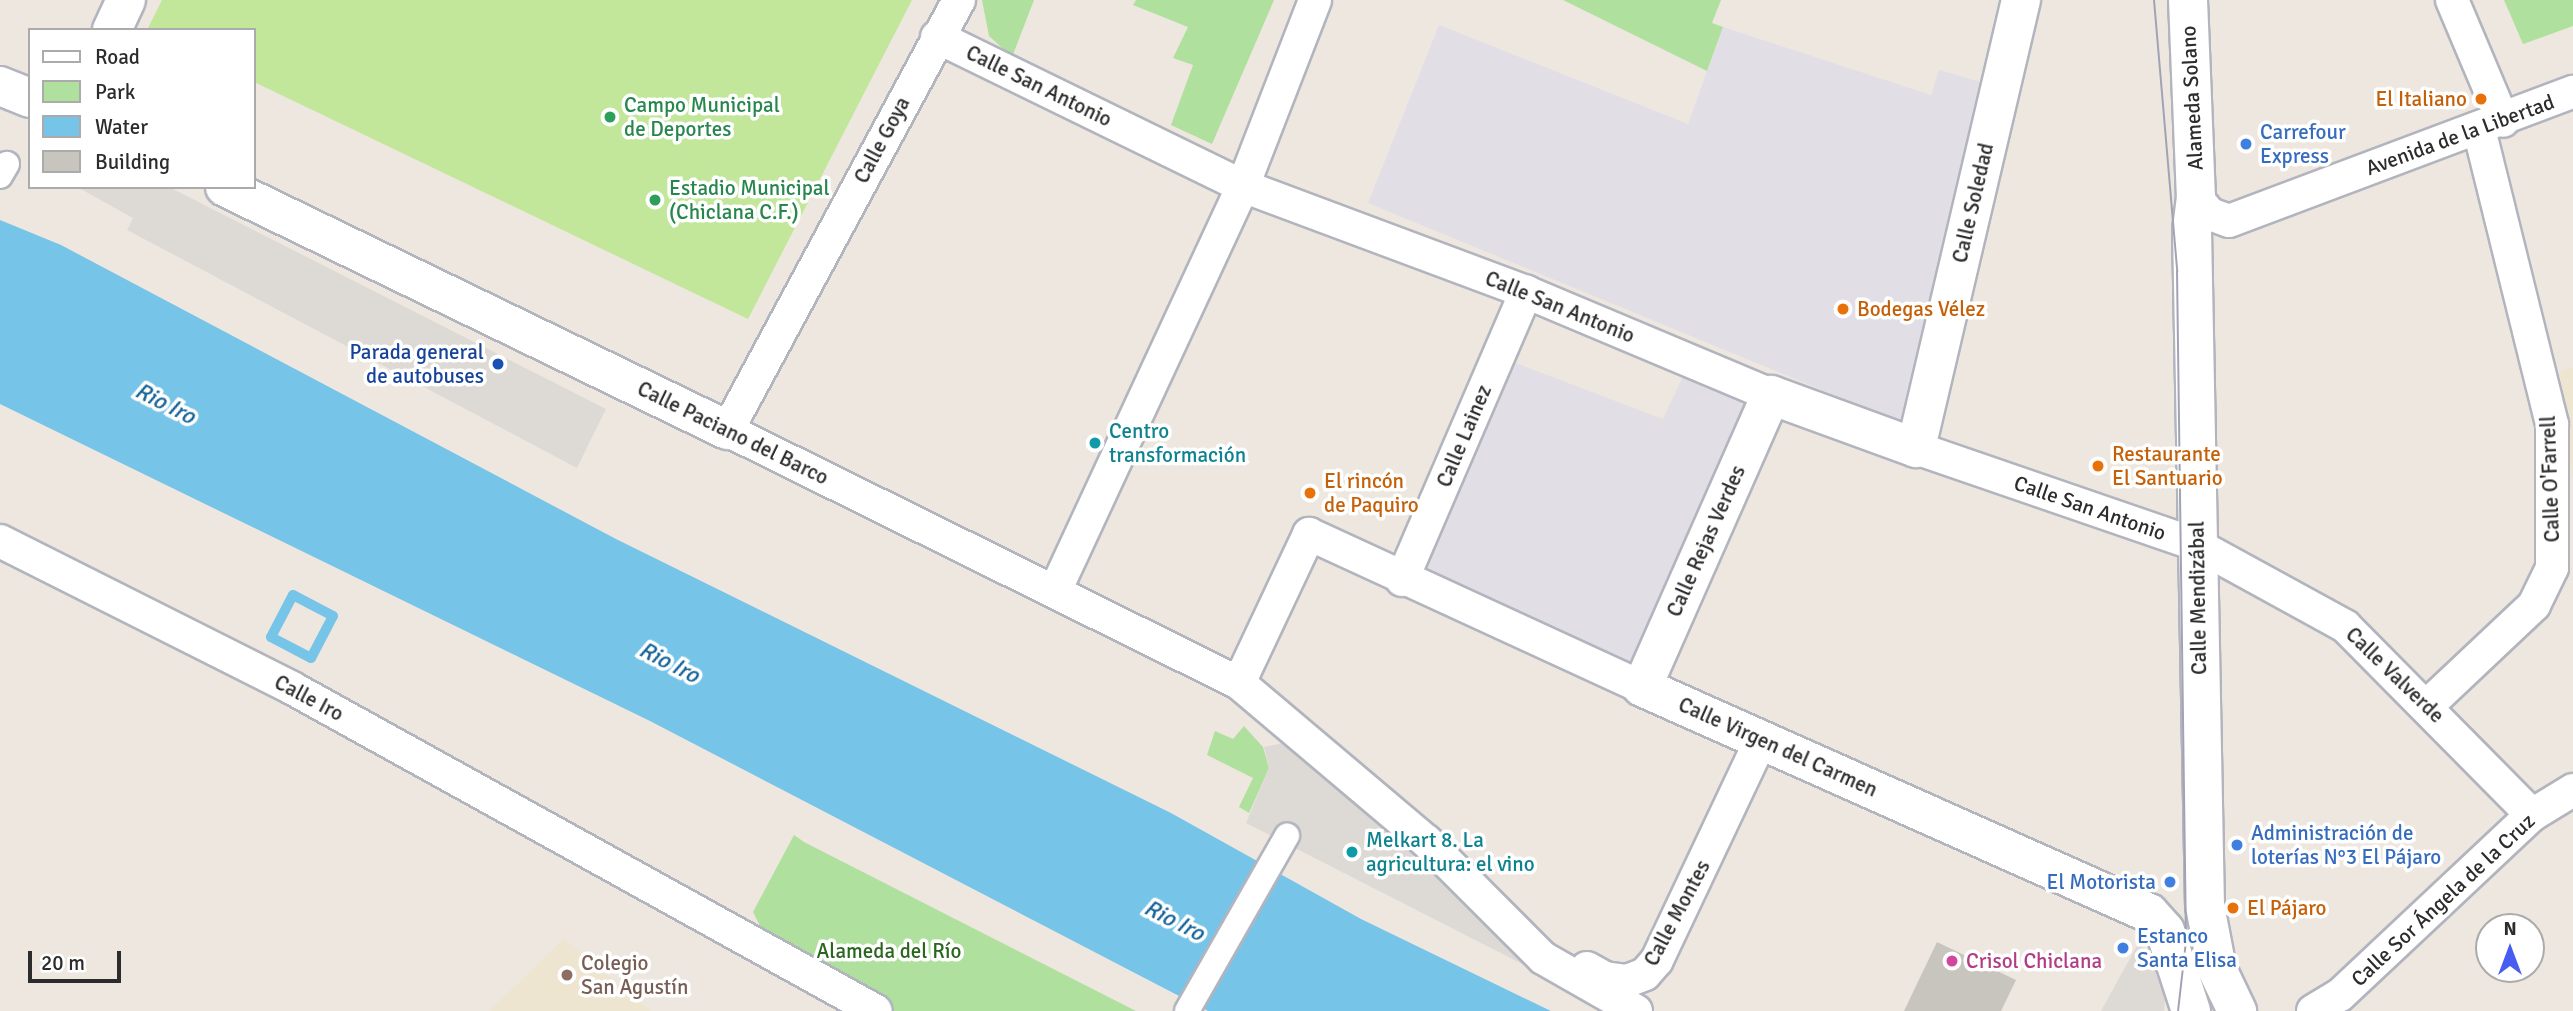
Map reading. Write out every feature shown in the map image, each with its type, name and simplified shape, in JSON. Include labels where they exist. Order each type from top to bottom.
[{"type":"street","points":[[113,28],[126,0]]},
{"type":"street","name":"Calle Goya","points":[[727,430],[959,0]]},
{"type":"street","points":[[1055,591],[1242,186],[1315,0]]},
{"type":"street","name":"Calle Soledad","points":[[1916,447],[2021,0]]},
{"type":"street","name":"Alameda Solano","points":[[2188,0],[2196,197]]},
{"type":"street","name":"Calle O'Farrell","points":[[2428,705],[2534,605],[2552,568],[2552,424],[2491,124],[2452,0]]},
{"type":"street","name":"Calle San Antonio","points":[[937,37],[1242,186],[1527,292],[1771,395],[2197,545]]},
{"type":"street","points":[[0,86],[28,97]]},
{"type":"street","name":"Avenida de la Libertad","points":[[2196,197],[2210,214],[2229,220],[2573,92]]},
{"type":"street","name":"Calle Paciano del Barco","points":[[229,189],[727,430],[1239,683],[1426,841],[1499,914]]},
{"type":"street","name":"Calle Mendizábal","points":[[2196,197],[2192,230],[2204,874],[2217,969],[2237,1011]]},
{"type":"street","name":"Calle Lainez","points":[[1402,580],[1527,292]]},
{"type":"street","name":"Calle Rejas Verdes","points":[[1642,687],[1771,395]]},
{"type":"street","name":"Calle Virgen del Carmen","points":[[1239,683],[1309,534],[1402,580],[2149,913],[2165,932],[2191,1011]]},
{"type":"street","name":"Calle Iro","points":[[0,541],[292,688],[614,864],[866,1009]]},
{"type":"street","name":"Calle Valverde","points":[[2197,545],[2345,626],[2428,705],[2532,815]]},
{"type":"street","name":"Calle Montes","points":[[1499,914],[1605,978],[1627,981],[1645,974],[1676,924],[1761,740]]},
{"type":"street","name":"Calle Sor Ángela de la Cruz","points":[[2313,1011],[2340,995],[2532,815],[2573,790]]},
{"type":"street","points":[[1186,1011],[1287,836]]},
{"type":"street","points":[[1499,914],[1543,958],[1636,1011]]},
{"type":"shaded area","points":[[1439,25],[1688,124],[1723,27],[1931,95],[1939,70],[1991,85],[1909,426],[1368,203]]},
{"type":"shaded area","points":[[81,189],[173,189],[606,409],[577,468],[127,230],[133,218]]},
{"type":"shaded area","points":[[1513,362],[1663,419],[1686,370],[1758,402],[1638,675],[1418,570]]},
{"type":"shaded area","points":[[2573,368],[2573,476],[2572,477],[2560,371]]},
{"type":"shaded area","points":[[1305,738],[1536,971],[1246,823],[1269,768],[1264,747]]},
{"type":"shaded area","name":"Colegio San Agustín","points":[[564,939],[651,1011],[489,1011]]},
{"type":"shaded area","points":[[2139,942],[2167,980],[2164,1011],[2101,1011]]},
{"type":"green space","name":"Estadio Municipal (Chiclana C.F.)","points":[[162,0],[912,0],[748,319],[256,83],[256,28],[148,28]]},
{"type":"green space","points":[[982,0],[1034,0],[1012,57],[989,36]]},
{"type":"green space","points":[[1136,0],[1274,0],[1212,144],[1171,125],[1193,65],[1173,58],[1188,27],[1133,5]]},
{"type":"green space","points":[[1563,0],[1721,0],[1712,23],[1723,27],[1707,71]]},
{"type":"green space","points":[[2504,0],[2573,0],[2573,26],[2523,44]]},
{"type":"green space","points":[[1244,726],[1263,747],[1269,768],[1249,813],[1239,807],[1253,778],[1207,755],[1215,731],[1233,739]]},
{"type":"green space","name":"Alameda del Río","points":[[794,835],[1136,1011],[876,1011],[763,932],[753,912]]},
{"type":"water","name":"Rio Iro","points":[[0,220],[61,245],[616,539],[1171,813],[1361,919],[1551,1011],[1208,1011],[650,721],[0,404]]},
{"type":"building","name":"Crisol Chiclana","points":[[1937,942],[2016,980],[2001,1011],[1904,1011]]},
{"type":"waterway","points":[[293,595],[333,616],[311,658],[271,637],[293,595]]},
{"type":"tram line","points":[[2154,0],[2177,271],[2186,941],[2178,1011]]},
{"type":"place","name":"El Italiano","points":[[2481,99]]},
{"type":"place","name":"Campo Municipal de Deportes","points":[[610,117]]},
{"type":"place","name":"Carrefour Express","points":[[2246,144]]},
{"type":"place","name":"Estadio Municipal (Chiclana C.F.)","points":[[655,200]]},
{"type":"place","name":"Bodegas Vélez","points":[[1843,309]]},
{"type":"place","name":"Parada general de autobuses","points":[[498,364]]},
{"type":"place","name":"Centro transformación","points":[[1095,443]]},
{"type":"place","name":"Restaurante El Santuario","points":[[2098,466]]},
{"type":"place","name":"El rincón de Paquiro","points":[[1310,493]]},
{"type":"place","name":"Administración de loterías N°3 El Pájaro","points":[[2237,845]]},
{"type":"place","name":"Melkart 8. La agricultura: el vino","points":[[1352,852]]},
{"type":"place","name":"El Motorista","points":[[2170,882]]},
{"type":"place","name":"El Pájaro","points":[[2233,908]]},
{"type":"place","name":"Estanco Santa Elisa","points":[[2123,948]]},
{"type":"place","name":"Crisol Chiclana","points":[[1952,961]]},
{"type":"place","name":"Colegio San Agustín","points":[[567,975]]}]
